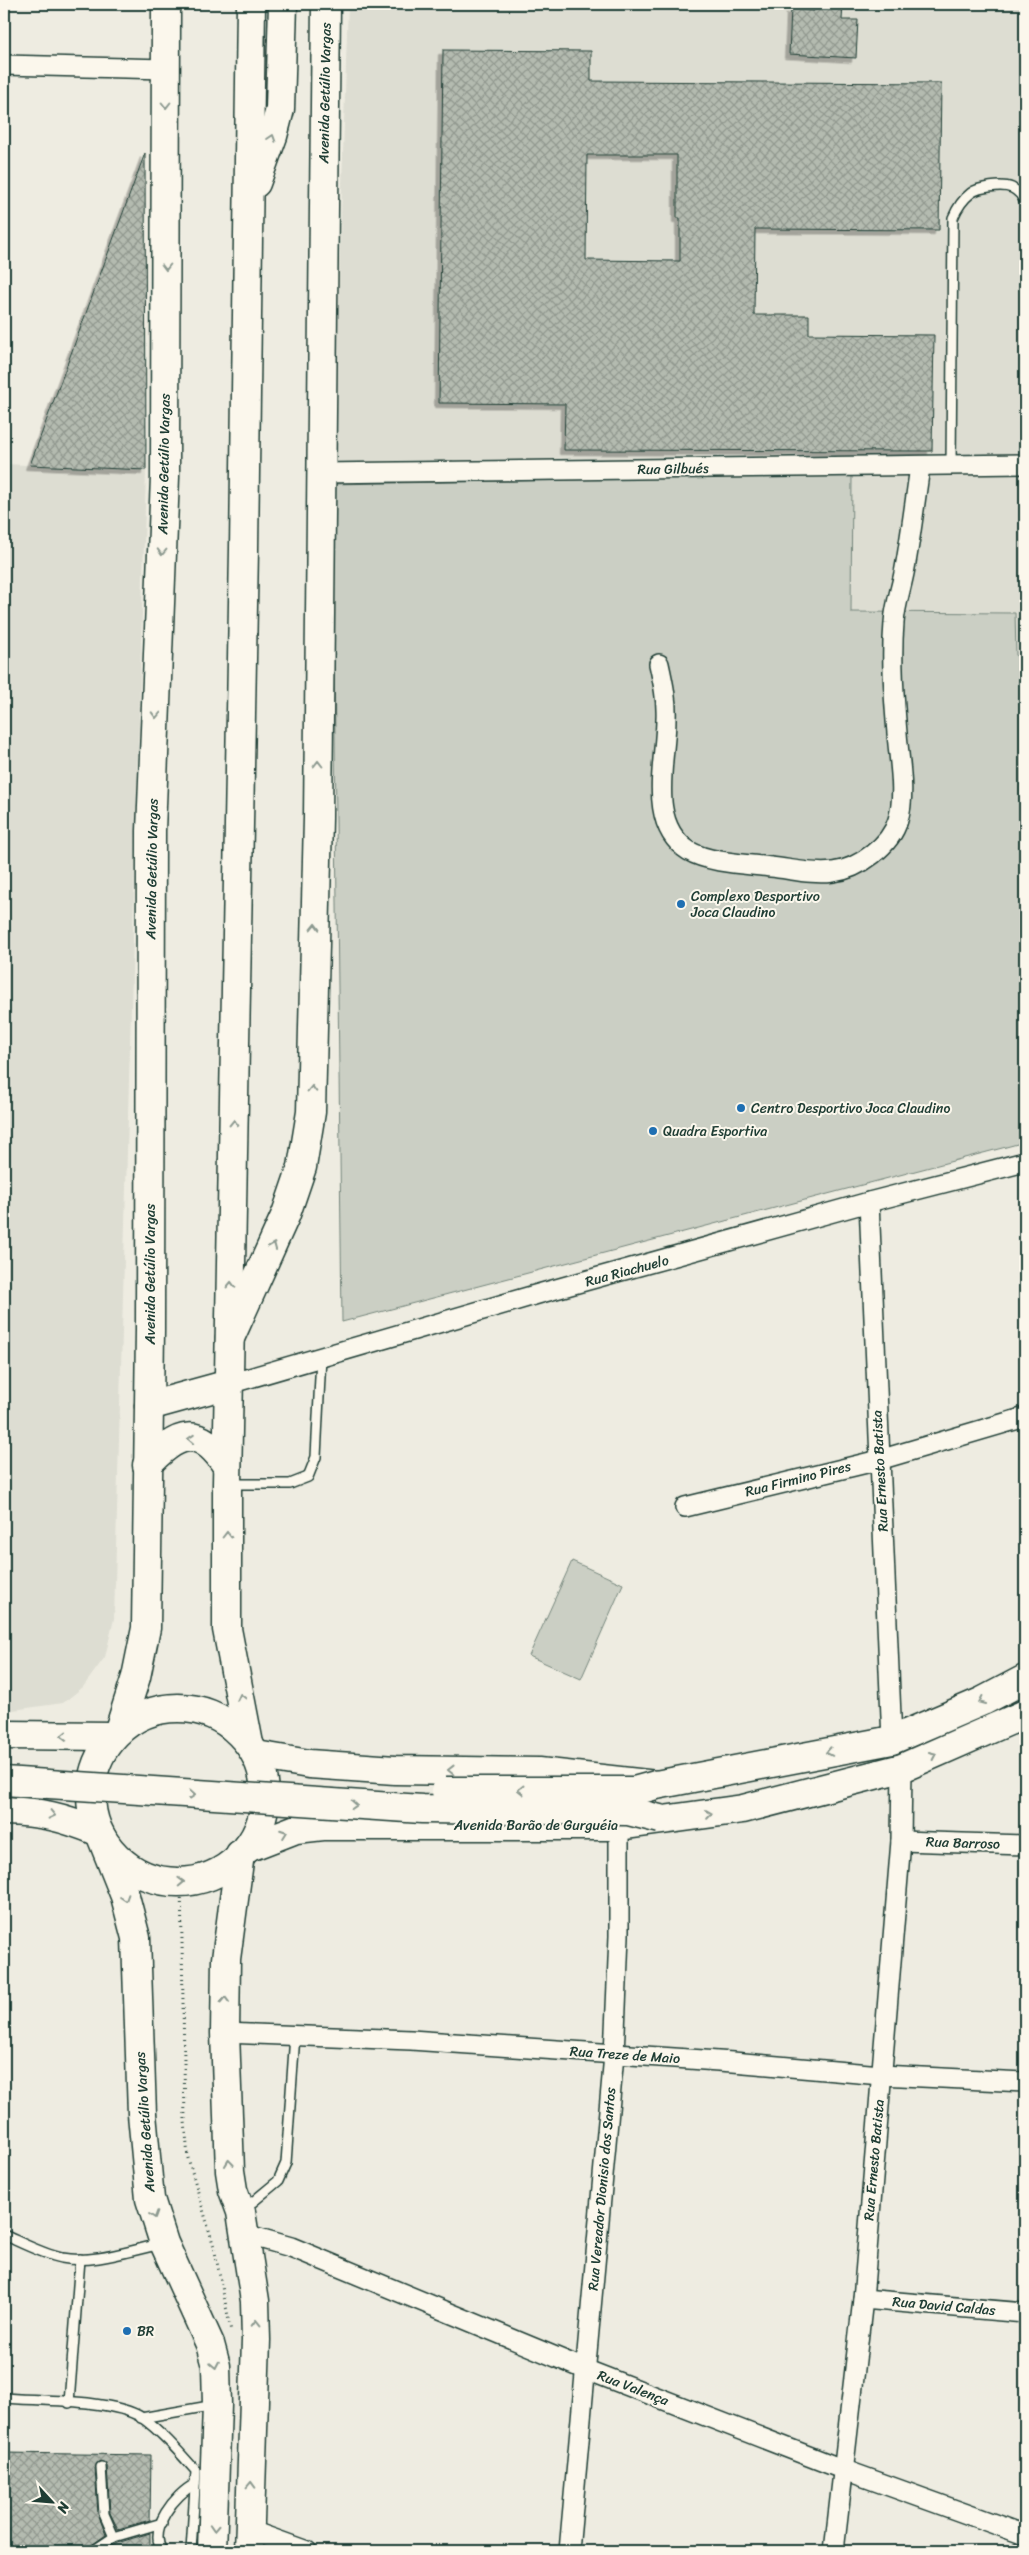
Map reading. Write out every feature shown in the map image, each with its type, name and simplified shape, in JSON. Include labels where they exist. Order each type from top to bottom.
[{"type":"main road","name":"Avenida Getúlio Vargas","points":[[166,4],[165,477],[151,831],[146,1628],[136,1677],[116,1733],[98,1757],[91,1781],[90,1807],[99,1834],[125,1896],[136,1938],[145,2166],[150,2199],[164,2243],[210,2344],[217,2373],[217,2405],[202,2475],[212,2551]]},
{"type":"main road","name":"Avenida Getúlio Vargas","points":[[249,2541],[256,2330],[255,2302],[243,2223],[233,2190],[228,2148],[225,2032],[226,1959],[236,1858],[256,1834],[265,1802],[263,1778],[252,1750],[227,1629],[227,1475],[250,200],[251,4]]},
{"type":"main road","points":[[250,200],[273,136],[280,109],[283,4]]},
{"type":"main road","name":"Avenida Getúlio Vargas","points":[[230,1338],[286,1214],[302,1167],[311,1112],[318,818],[326,4]]},
{"type":"main road","points":[[148,1406],[229,1384]]},
{"type":"main road","points":[[147,1465],[168,1444],[175,1440],[191,1438],[210,1444],[227,1475]]},
{"type":"main road","points":[[4,1766],[433,1791],[634,1791],[656,1785],[892,1740],[983,1701],[1025,1679]]},
{"type":"main road","points":[[4,1735],[116,1733],[143,1714],[171,1707],[200,1709],[226,1721],[243,1736],[252,1750],[309,1764],[394,1770],[539,1772],[656,1785]]},
{"type":"main road","name":"Avenida Barão de Gurguéia","points":[[236,1858],[296,1829],[323,1826],[619,1826],[743,1809],[902,1768],[1025,1714]]},
{"type":"main road","points":[[4,1781],[422,1810],[628,1811],[660,1819]]},
{"type":"main road","points":[[4,1811],[37,1812],[56,1816],[99,1834],[115,1857],[140,1875],[156,1880],[190,1882],[236,1858]]},
{"type":"street","points":[[4,65],[166,69]]},
{"type":"street","name":"Rua Gilbués","points":[[320,473],[950,467],[1025,464]]},
{"type":"street","points":[[658,664],[664,688],[666,716],[662,806],[669,831],[689,851],[702,856],[734,862],[816,872],[833,872],[850,868],[873,853],[891,834],[898,821],[902,801],[895,716],[894,622],[906,563],[920,467]]},
{"type":"street","name":"Rua Riachuelo","points":[[229,1384],[320,1356],[869,1202],[1025,1162]]},
{"type":"street","name":"Rua Ernesto Batista","points":[[869,1202],[892,1740]]},
{"type":"street","name":"Rua Firmino Pires","points":[[685,1506],[879,1460],[1025,1417]]},
{"type":"street","name":"Rua Ernesto Batista","points":[[834,2551],[863,2300],[901,1841],[902,1768]]},
{"type":"street","name":"Rua Vereador Dionisio dos Santos","points":[[569,2551],[587,2370],[614,2055],[619,1936],[619,1826]]},
{"type":"street","name":"Rua Barroso","points":[[901,1841],[1025,1845]]},
{"type":"street","name":"Rua Treze de Maio","points":[[225,2032],[411,2040],[733,2062],[881,2075],[1025,2082]]},
{"type":"street","name":"Rua Valença","points":[[243,2223],[300,2251],[587,2370],[842,2469],[1025,2535]]},
{"type":"street","name":"Rua David Caldas","points":[[863,2300],[1025,2313]]},
{"type":"street","points":[[249,2541],[307,2551]]},
{"type":"lane","points":[[950,467],[953,218],[957,207],[971,192],[981,188],[1012,188],[1022,196],[1025,203]]},
{"type":"lane","points":[[227,1475],[290,1484],[308,1477],[316,1457],[320,1356]]},
{"type":"lane","points":[[243,2223],[278,2181],[286,2163],[295,2035]]},
{"type":"lane","points":[[4,2236],[61,2258],[80,2259],[95,2258],[164,2243]]},
{"type":"lane","points":[[69,2403],[80,2259]]},
{"type":"lane","points":[[4,2398],[112,2406],[141,2418],[202,2475]]},
{"type":"lane","points":[[141,2418],[217,2405]]},
{"type":"lane","points":[[100,2467],[104,2514],[114,2537]]},
{"type":"lane","points":[[162,2551],[158,2536],[172,2502],[202,2475]]},
{"type":"lane","points":[[191,2551],[202,2475]]},
{"type":"lane","points":[[92,2551],[114,2537],[162,2523]]},
{"type":"path","points":[[181,1883],[184,2111],[188,2158],[214,2247],[232,2338]]},
{"type":"shaded area","points":[[348,4],[1025,4],[1025,667],[1016,655],[1014,613],[851,612],[852,475],[332,484]]},
{"type":"shaded area","points":[[4,464],[146,470],[114,1619],[105,1657],[83,1687],[63,1703],[13,1710],[4,1710]]},
{"type":"shaded area","name":"Complexo Desportivo Joca Claudino","points":[[852,475],[851,612],[1015,613],[1016,655],[1025,667],[1025,1142],[342,1322],[332,484]]},
{"type":"shaded area","points":[[572,1561],[623,1584],[581,1679],[529,1656]]},
{"type":"building","points":[[814,4],[843,4],[842,20],[858,20],[856,58],[789,54],[791,9],[814,11]]},
{"type":"building","points":[[443,50],[591,51],[591,81],[941,83],[939,230],[755,229],[754,315],[809,315],[809,334],[934,335],[932,451],[564,450],[565,404],[439,403]],"holes":[[[587,155],[677,155],[677,218],[680,218],[680,261],[586,260]]]},
{"type":"building","points":[[145,153],[146,470],[30,465]]},
{"type":"building","points":[[4,2453],[151,2455],[150,2520],[118,2529],[110,2513],[107,2466],[100,2461],[95,2467],[98,2514],[106,2535],[90,2546],[87,2551],[4,2551]]},
{"type":"building","points":[[150,2533],[150,2551],[104,2551],[117,2543]]},
{"type":"place","name":"Complexo Desportivo Joca Claudino","points":[[681,904]]},
{"type":"place","name":"Centro Desportivo Joca Claudino","points":[[741,1108]]},
{"type":"place","name":"Quadra Esportiva","points":[[653,1131]]},
{"type":"place","name":"BR","points":[[127,2331]]}]
